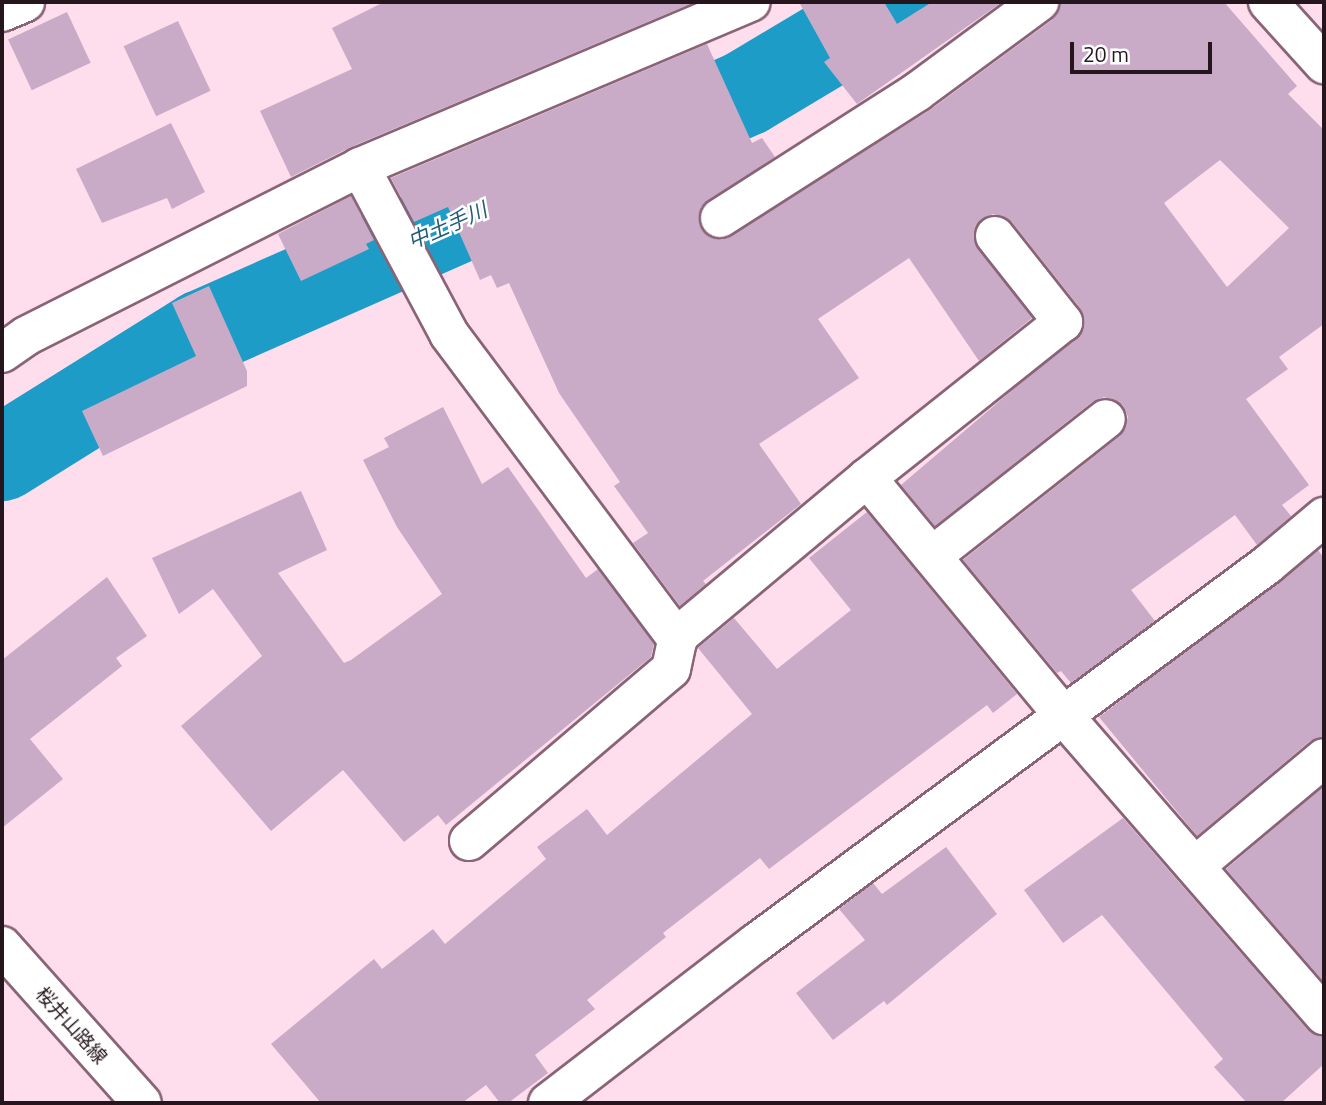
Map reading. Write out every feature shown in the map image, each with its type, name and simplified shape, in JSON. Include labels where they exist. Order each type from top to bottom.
[{"type":"street","points":[[2,12],[25,2]]},
{"type":"street","points":[[2,353],[26,336],[361,169],[751,2]]},
{"type":"street","points":[[720,218],[917,92],[1039,2]]},
{"type":"street","points":[[1268,2],[1317,44]]},
{"type":"street","points":[[361,169],[449,334],[678,640]]},
{"type":"street","points":[[469,841],[671,669],[678,640],[867,478],[1063,322],[995,236]]},
{"type":"street","points":[[932,556],[1106,419]]},
{"type":"street","points":[[867,478],[1063,715],[1324,1015]]},
{"type":"street","points":[[548,1103],[1063,715],[1267,565],[1324,517]]},
{"type":"street","points":[[1195,866],[1324,758]]},
{"type":"street","name":"桜井山路線","points":[[2,946],[142,1103]]},
{"type":"building","points":[[384,2],[690,4],[351,147],[291,177],[260,111],[352,69],[332,28]]},
{"type":"building","points":[[799,2],[884,2],[897,24],[932,2],[1002,2],[857,104],[824,62],[830,58]]},
{"type":"building","points":[[1060,2],[1224,2],[1297,86],[1288,94],[1324,130],[1324,324],[1279,357],[1288,369],[1246,399],[1309,485],[1282,505],[1291,516],[1257,545],[1235,515],[1131,590],[1155,621],[1071,683],[1061,671],[1057,673],[963,560],[1120,436],[1128,417],[1123,405],[1104,397],[1092,402],[935,526],[901,485],[1084,329],[1080,308],[1012,222],[993,214],[981,219],[974,240],[1032,318],[979,361],[909,258],[818,319],[859,378],[759,444],[801,504],[703,581],[706,584],[680,606],[633,543],[648,533],[614,486],[620,482],[559,393],[509,283],[497,288],[491,275],[480,280],[448,207],[414,222],[391,178],[707,44],[752,143],[762,138],[775,157],[701,207],[702,230],[722,240],[930,110],[1052,20]],"holes":[[[1220,160],[1289,228],[1227,287],[1164,203]]]},
{"type":"building","points":[[67,12],[91,63],[32,90],[8,39]]},
{"type":"building","points":[[178,21],[211,91],[156,116],[124,46]]},
{"type":"building","points":[[171,123],[205,192],[172,209],[167,198],[102,223],[76,169]]},
{"type":"building","points":[[351,196],[374,240],[366,244],[369,249],[301,281],[278,234]]},
{"type":"building","points":[[209,286],[247,371],[247,386],[103,456],[82,411],[196,356],[172,303]]},
{"type":"building","points":[[443,407],[482,484],[508,467],[586,578],[598,569],[654,644],[651,657],[446,825],[438,815],[404,842],[343,770],[271,831],[181,726],[262,656],[213,589],[179,614],[152,558],[301,491],[327,550],[278,573],[344,663],[351,660],[442,594],[397,527],[363,460],[389,447],[384,438]]},
{"type":"building","points":[[867,512],[1017,694],[993,713],[987,705],[769,869],[760,858],[663,933],[666,937],[587,1000],[595,1009],[535,1055],[548,1073],[508,1103],[500,1103],[486,1085],[462,1103],[321,1103],[271,1044],[374,959],[382,969],[433,929],[445,944],[546,859],[537,847],[587,809],[607,835],[752,714],[698,648],[734,618],[777,669],[851,610],[809,558]]},
{"type":"building","points":[[1318,550],[1324,558],[1324,737],[1310,741],[1197,836],[1099,717]]},
{"type":"building","points":[[107,577],[147,636],[116,658],[122,666],[30,739],[63,779],[2,828],[2,660]]},
{"type":"building","points":[[1324,786],[1324,982],[1226,869]]},
{"type":"building","points":[[1123,818],[1307,1029],[1324,1036],[1324,1064],[1281,1103],[1247,1103],[1214,1067],[1223,1059],[1102,915],[1063,943],[1024,890]]},
{"type":"building","points":[[946,847],[997,914],[887,1005],[884,1001],[833,1040],[796,993],[865,940],[839,909],[873,883],[882,894]]},
{"type":"waterway","name":"中土手川","points":[[2,458],[202,333],[746,93],[898,2]]}]
